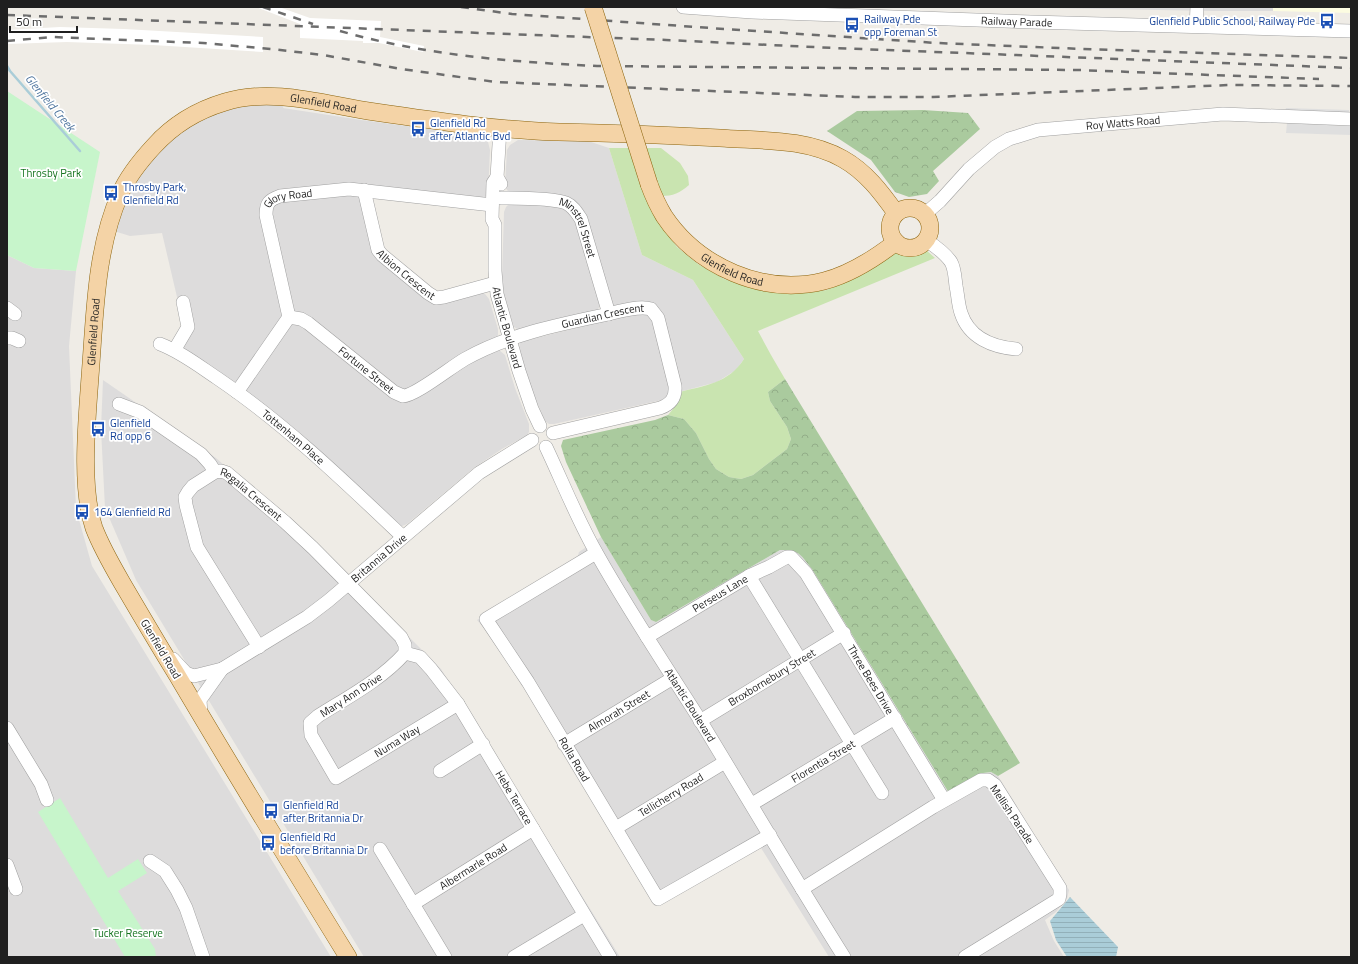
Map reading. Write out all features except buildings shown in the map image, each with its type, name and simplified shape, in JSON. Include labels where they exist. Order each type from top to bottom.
[{"type":"main road","name":"Glenfield Road","points":[[593,7],[648,184],[664,216],[688,245],[704,258],[722,268],[758,281],[793,284],[824,281],[856,269],[869,262],[896,242]]},
{"type":"main road","name":"Glenfield Road","points":[[348,957],[148,628],[112,565],[95,531],[90,512],[86,472],[90,376],[96,296],[108,231],[121,193],[141,160],[171,129],[198,112],[224,102],[247,97],[282,97],[332,104],[371,112],[500,129],[783,142],[815,147],[844,159],[864,174],[874,184],[896,213]]},
{"type":"main road","points":[[911,207],[918,209],[925,214],[929,221],[930,229],[926,240],[913,248],[905,247],[896,242],[891,234],[890,227],[892,219],[896,213],[911,207]]},
{"type":"street","name":"Railway Parade","points":[[682,7],[1351,31]]},
{"type":"street","points":[[1196,26],[1197,7]]},
{"type":"street","name":"Roy Watts Road","points":[[925,214],[969,169],[995,147],[1009,139],[1038,130],[1223,114],[1351,119]]},
{"type":"street","name":"Atlantic Boulevard","points":[[500,129],[497,177],[501,184],[492,219],[495,225],[495,283],[510,339],[532,408],[540,426]]},
{"type":"street","name":"Glory Road","points":[[289,317],[266,215],[266,207],[271,199],[280,196],[349,189],[496,202]]},
{"type":"street","name":"Albion Crescent","points":[[364,190],[378,250],[382,256],[428,293],[436,298],[444,297],[495,283]]},
{"type":"street","name":"Minstrel Street","points":[[496,202],[557,201],[567,203],[576,210],[581,219],[609,314]]},
{"type":"street","points":[[926,240],[941,251],[952,263],[961,313],[969,328],[976,335],[990,344],[1016,349]]},
{"type":"street","points":[[175,349],[188,327],[183,302]]},
{"type":"street","name":"Guardian Crescent","points":[[510,339],[538,330],[609,314],[646,308],[651,309],[656,313],[676,392],[674,398],[668,405],[553,433]]},
{"type":"street","points":[[237,392],[289,317]]},
{"type":"street","name":"Fortune Street","points":[[289,317],[301,319],[308,323],[394,392],[403,396],[412,394],[465,359],[489,347],[510,339]]},
{"type":"street","name":"Tottenham Place","points":[[160,344],[175,349],[237,392],[308,448],[403,537]]},
{"type":"street","points":[[119,404],[140,412],[201,454],[210,464],[214,472]]},
{"type":"street","points":[[540,426],[548,427],[553,433],[553,442],[546,448],[537,447],[532,440],[533,431],[540,426]]},
{"type":"street","name":"Britannia Drive","points":[[148,628],[186,673],[194,676],[222,670],[307,617],[349,584],[479,473],[532,440]]},
{"type":"street","name":"Atlantic Boulevard","points":[[546,448],[562,479],[576,514],[596,553],[752,804],[844,957]]},
{"type":"street","name":"Regalia Crescent","points":[[259,647],[197,547],[185,497],[193,486],[214,472],[221,471],[227,474],[313,548],[349,584]]},
{"type":"street","name":"Rolla Road","points":[[596,553],[486,619],[528,682],[658,899],[770,835]]},
{"type":"street","name":"Perseus Lane","points":[[647,637],[749,576],[787,557],[795,561]]},
{"type":"street","name":"Three Bees Drive","points":[[795,561],[806,573],[844,633],[944,800]]},
{"type":"street","points":[[749,576],[882,793]]},
{"type":"street","points":[[349,584],[401,637],[405,645],[405,652]]},
{"type":"street","name":"Broxbornebury Street","points":[[700,721],[844,633]]},
{"type":"street","name":"Hebe Terrace","points":[[405,652],[420,657],[458,704],[610,957]]},
{"type":"street","name":"Mary Ann Drive","points":[[336,778],[311,735],[310,723],[318,716],[377,679],[405,652]]},
{"type":"street","name":"Britannia Drive","points":[[201,716],[200,700],[222,670]]},
{"type":"street","name":"Almorah Street","points":[[564,744],[673,678]]},
{"type":"street","name":"Numa Way","points":[[336,778],[458,704]]},
{"type":"street","name":"Florentia Street","points":[[752,804],[895,718]]},
{"type":"street","points":[[7,728],[42,784],[47,800]]},
{"type":"street","points":[[440,771],[483,744]]},
{"type":"street","name":"Tellicherry Road","points":[[616,828],[725,762]]},
{"type":"street","name":"Mellish Parade","points":[[802,889],[944,800],[981,780],[988,780],[995,785],[1060,888],[1060,894],[1059,899],[965,957]]},
{"type":"street","name":"Albermarle Road","points":[[413,904],[533,829]]},
{"type":"street","points":[[380,849],[445,957]]},
{"type":"street","points":[[150,861],[165,871],[177,890],[186,908],[203,957]]},
{"type":"street","points":[[7,864],[16,889]]},
{"type":"street","points":[[514,957],[584,915]]},
{"type":"shaded area","points":[[986,7],[1273,7],[1273,11],[1214,11]]},
{"type":"shaded area","points":[[1273,7],[1351,7],[1351,13],[1273,11]]},
{"type":"shaded area","points":[[240,104],[284,105],[283,108],[481,136],[488,142],[490,150],[488,194],[483,199],[364,186],[270,195],[283,316],[235,383],[184,350],[183,347],[191,319],[186,295],[177,297],[162,233],[130,236],[114,231],[116,221],[138,174],[186,125]]},
{"type":"shaded area","points":[[1286,108],[1349,110],[1349,113],[1285,111]]},
{"type":"shaded area","points":[[1287,123],[1351,126],[1351,135],[1286,133]]},
{"type":"shaded area","points":[[518,140],[588,141],[609,148],[642,255],[693,280],[744,359],[736,370],[717,382],[679,392],[658,313],[613,307],[581,214],[510,193],[507,190],[505,184],[507,150],[510,145]]},
{"type":"shaded area","points":[[352,194],[361,199],[372,249],[428,300],[482,293],[485,294],[489,299],[498,329],[496,339],[405,392],[294,314],[269,212],[273,203]]},
{"type":"shaded area","points":[[516,203],[563,207],[574,217],[600,305],[597,312],[519,330],[514,327],[504,298],[502,276],[504,212],[509,204]]},
{"type":"shaded area","points":[[7,255],[34,268],[76,271],[69,346],[76,509],[92,566],[331,957],[7,957]]},
{"type":"shaded area","points":[[646,312],[652,318],[670,389],[668,397],[662,400],[554,424],[549,424],[545,421],[529,384],[519,348],[520,342],[624,316]]},
{"type":"shaded area","points":[[298,323],[391,397],[499,350],[505,355],[515,388],[529,424],[529,432],[527,435],[475,467],[407,524],[400,527],[245,392],[289,326]]},
{"type":"shaded area","points":[[103,380],[216,458],[341,569],[441,669],[620,957],[364,957],[136,580],[105,508],[101,429]]},
{"type":"shaded area","points":[[601,537],[651,620],[656,622],[780,550],[792,549],[802,556],[812,569],[949,793],[983,773],[991,772],[998,776],[1069,890],[1067,899],[1056,912],[1045,920],[1054,941],[1064,957],[829,957],[761,848],[755,846],[657,906],[498,644],[477,620],[577,559],[579,552]]},
{"type":"green space","name":"Throsby Park","points":[[7,91],[100,152],[76,271],[34,268],[7,255]]},
{"type":"green space","points":[[923,110],[968,113],[980,129],[933,171],[939,181],[927,194],[909,197],[895,192],[871,160],[827,131],[857,111]]},
{"type":"green space","points":[[609,148],[661,148],[680,163],[688,176],[689,185],[673,195],[661,196],[657,178],[637,177],[647,200],[662,226],[677,247],[698,264],[724,279],[754,288],[775,292],[802,293],[827,290],[882,259],[898,252],[910,252],[925,249],[935,258],[758,331],[785,379],[768,392],[770,401],[787,427],[791,439],[787,449],[753,475],[741,479],[729,477],[716,469],[709,459],[696,433],[684,419],[668,415],[673,409],[679,392],[707,385],[723,378],[738,367],[744,359],[693,280],[642,255]]},
{"type":"green space","points":[[785,379],[1020,763],[998,776],[991,772],[983,773],[949,793],[812,569],[796,552],[780,550],[656,622],[651,620],[601,537],[566,462],[561,446],[563,440],[655,420],[668,415],[684,419],[696,433],[709,459],[716,469],[729,477],[741,479],[753,475],[787,449],[791,439],[787,427],[770,401],[768,392]]},
{"type":"green space","name":"Tucker Reserve","points":[[60,798],[108,878],[138,859],[147,873],[118,891],[155,949],[156,957],[125,957],[38,812]]},
{"type":"water","points":[[1070,897],[1118,947],[1116,957],[1067,957],[1056,940],[1050,921]]},
{"type":"pier","points":[[256,7],[279,7],[310,18],[381,21],[380,37],[424,46],[423,52],[379,43],[363,43],[363,41],[300,38],[300,24]]},
{"type":"pier","points":[[60,27],[263,37],[263,52],[153,45],[67,42],[7,44],[7,30]]},
{"type":"waterway","name":"Glenfield Creek","points":[[7,66],[80,151]]},
{"type":"railway","points":[[263,7],[313,24]]},
{"type":"railway","points":[[461,7],[512,14],[937,43],[1351,58]]},
{"type":"railway","points":[[7,15],[1351,68]]},
{"type":"railway","points":[[340,31],[436,52],[532,62],[597,66],[1078,70],[1319,79]]},
{"type":"railway","points":[[7,41],[52,37],[203,43],[323,55],[401,69],[496,82],[855,97],[933,97],[1229,85],[1351,86]]},
{"type":"place","name":"Glenfield Public School, Railway Pde","points":[[1327,21]]},
{"type":"place","name":"Railway Pde opp Foreman St","points":[[852,25]]},
{"type":"place","name":"Glenfield Rd after Atlantic Bvd","points":[[418,129]]},
{"type":"place","name":"Throsby Park, Glenfield Rd","points":[[111,193]]},
{"type":"place","name":"Glenfield Rd opp 6","points":[[98,429]]},
{"type":"place","name":"164 Glenfield Rd","points":[[82,512]]},
{"type":"place","name":"Glenfield Rd after Britannia Dr","points":[[271,811]]},
{"type":"place","name":"Glenfield Rd before Britannia Dr","points":[[268,843]]}]
